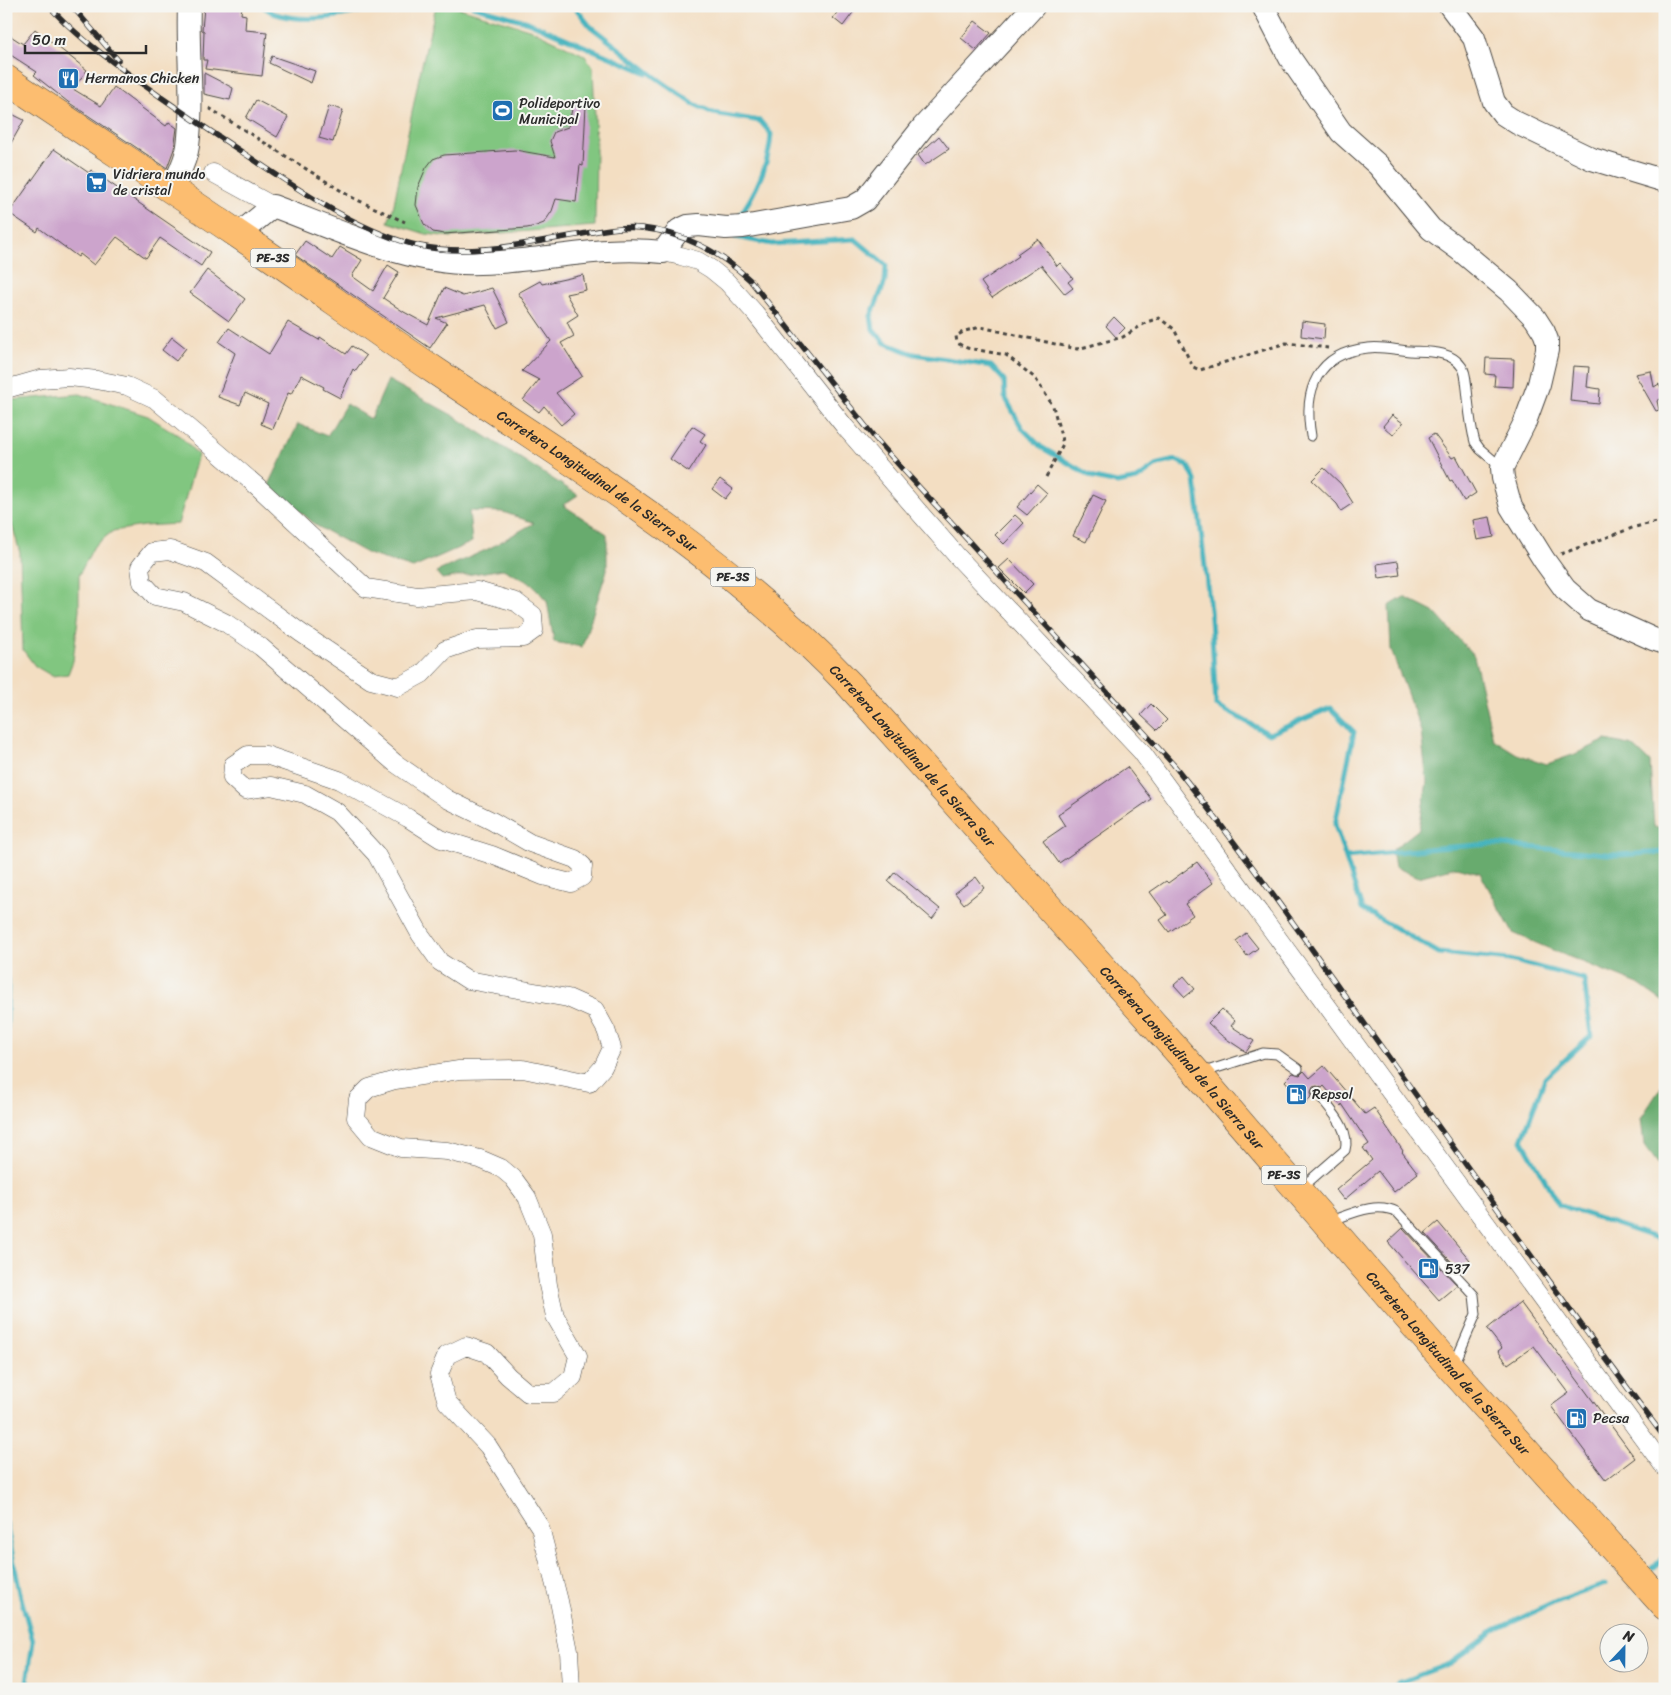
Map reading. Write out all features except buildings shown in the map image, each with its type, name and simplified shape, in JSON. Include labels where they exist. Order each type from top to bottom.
[{"type":"highway","name":"Carretera Longitudinal de la Sierra Sur","points":[[6,79],[239,234],[433,369],[628,499],[698,550],[766,604],[824,657],[1198,1074],[1452,1369],[1660,1594]]},
{"type":"street","points":[[172,189],[184,164],[188,146],[190,95],[189,6]]},
{"type":"street","points":[[663,252],[679,230],[688,226],[734,228],[851,208],[865,200],[924,126],[1034,6]]},
{"type":"street","points":[[1264,6],[1290,58],[1341,132],[1378,165],[1431,229],[1460,250],[1509,291],[1535,318],[1544,332],[1547,340],[1547,350],[1539,384],[1525,422],[1502,468],[1511,507],[1544,560],[1565,589],[1589,610],[1653,640],[1665,642]]},
{"type":"street","points":[[1450,6],[1474,38],[1494,102],[1503,114],[1592,160],[1665,181]]},
{"type":"street","points":[[213,173],[273,206],[418,258],[441,261],[486,262],[627,250],[663,252],[698,261],[727,282],[755,313],[845,427],[957,556],[1141,751],[1665,1468]]},
{"type":"street","points":[[239,234],[273,206]]},
{"type":"street","points":[[6,389],[40,379],[69,377],[127,386],[155,399],[200,437],[258,487],[305,534],[366,588],[417,596],[477,591],[516,602],[533,615],[534,630],[523,638],[477,639],[446,650],[422,674],[398,687],[371,680],[301,633],[206,563],[170,550],[152,552],[140,566],[142,582],[155,596],[184,602],[226,623],[261,647],[395,763],[447,799],[492,821],[530,843],[575,859],[583,866],[582,877],[571,883],[543,876],[492,855],[441,839],[408,818],[339,780],[266,755],[248,755],[233,765],[232,778],[245,790],[271,786],[306,794],[337,812],[376,854],[420,934],[440,962],[468,980],[568,998],[595,1010],[606,1030],[612,1048],[603,1067],[589,1082],[523,1069],[459,1070],[394,1080],[369,1088],[358,1099],[356,1118],[371,1136],[400,1148],[447,1151],[480,1159],[501,1168],[513,1178],[527,1197],[542,1234],[548,1286],[555,1316],[578,1356],[573,1377],[554,1393],[528,1393],[508,1376],[487,1353],[466,1346],[448,1354],[440,1374],[447,1402],[488,1446],[540,1526],[559,1601],[569,1651],[571,1689]]},
{"type":"lane","points":[[1311,436],[1308,418],[1315,379],[1322,368],[1334,357],[1348,351],[1370,347],[1441,353],[1453,357],[1462,367],[1475,442],[1480,450],[1502,468]]},
{"type":"lane","points":[[1198,1074],[1263,1053],[1277,1054],[1298,1069]]},
{"type":"lane","points":[[1298,1190],[1345,1150],[1347,1142],[1345,1131],[1317,1092]]},
{"type":"lane","points":[[1324,1222],[1369,1209],[1389,1208],[1397,1212],[1474,1295],[1476,1314],[1452,1369]]},
{"type":"path","points":[[190,95],[351,196],[405,222]]},
{"type":"path","points":[[1046,477],[1063,444],[1053,406],[1035,378],[1006,355],[967,348],[956,343],[956,336],[965,331],[981,327],[1077,349],[1123,337],[1147,322],[1158,318],[1174,329],[1193,367],[1200,370],[1286,343],[1348,351]]},
{"type":"path","points":[[1544,560],[1635,527],[1665,520]]},
{"type":"green space","name":"Polideportivo Municipal","points":[[436,6],[453,6],[532,30],[584,55],[593,66],[596,144],[595,226],[451,237],[426,234],[388,222],[393,209],[419,77]]},
{"type":"green space","points":[[388,380],[454,416],[578,495],[563,505],[607,534],[607,570],[582,647],[554,642],[547,601],[532,584],[503,569],[442,579],[436,572],[488,549],[534,523],[503,512],[469,511],[472,542],[413,568],[368,554],[317,526],[269,485],[298,424],[327,436],[346,404],[371,419]]},
{"type":"green space","points":[[80,394],[148,416],[181,437],[198,455],[178,524],[144,526],[113,531],[94,546],[79,575],[79,610],[73,661],[68,674],[52,676],[35,666],[23,650],[20,553],[6,503],[6,402]]},
{"type":"green space","points":[[1404,597],[1434,612],[1474,656],[1493,739],[1517,754],[1547,764],[1606,740],[1633,746],[1650,762],[1654,827],[1665,827],[1665,913],[1663,917],[1665,923],[1665,1003],[1638,984],[1513,933],[1480,873],[1456,867],[1418,877],[1395,867],[1392,850],[1419,829],[1427,782],[1421,732],[1391,650],[1389,606]]},
{"type":"green space","points":[[1665,1081],[1665,1173],[1644,1145],[1641,1118]]},
{"type":"waterway","points":[[263,6],[276,14],[301,18],[340,16],[377,6]]},
{"type":"waterway","points":[[473,6],[528,22],[647,73]]},
{"type":"waterway","points":[[574,6],[590,26],[692,103],[713,113],[760,121],[771,134],[770,146],[760,180],[736,221]]},
{"type":"waterway","points":[[735,237],[772,244],[855,239],[886,265],[885,282],[871,316],[873,329],[885,343],[914,354],[991,366],[1004,380],[1005,397],[1022,428],[1041,447],[1094,478],[1117,483],[1137,479],[1158,464],[1176,460],[1188,466],[1195,480],[1211,618],[1216,705],[1269,734],[1330,708],[1354,732],[1335,825],[1362,909],[1439,953],[1510,960],[1584,979],[1591,1036],[1545,1078],[1522,1140],[1559,1205],[1665,1241]]},
{"type":"waterway","points":[[1346,857],[1492,844],[1618,855],[1665,852]]},
{"type":"waterway","points":[[6,978],[8,980],[6,1051]]},
{"type":"waterway","points":[[6,1523],[21,1598],[33,1641],[26,1689]]},
{"type":"waterway","points":[[1652,1568],[1665,1557]]},
{"type":"waterway","points":[[1393,1689],[1398,1683],[1451,1663],[1495,1630],[1558,1601],[1606,1584]]},
{"type":"railway","points":[[49,6],[88,43],[130,75],[228,143],[328,207],[351,220],[397,240],[420,246],[459,250],[499,248],[609,229],[641,228],[671,234],[700,245],[726,261],[750,280],[875,438],[1173,764],[1272,894],[1552,1285],[1665,1438]]},
{"type":"railway","points":[[72,6],[118,60]]},
{"type":"place","name":"Hermanos Chicken","points":[[69,78]]},
{"type":"place","name":"Polideportivo Municipal","points":[[503,111]]},
{"type":"place","name":"Vidriera mundo de cristal","points":[[97,182]]},
{"type":"place","name":"Repsol","points":[[1296,1094]]},
{"type":"place","name":"537","points":[[1429,1269]]},
{"type":"place","name":"Pecsa","points":[[1577,1418]]}]
